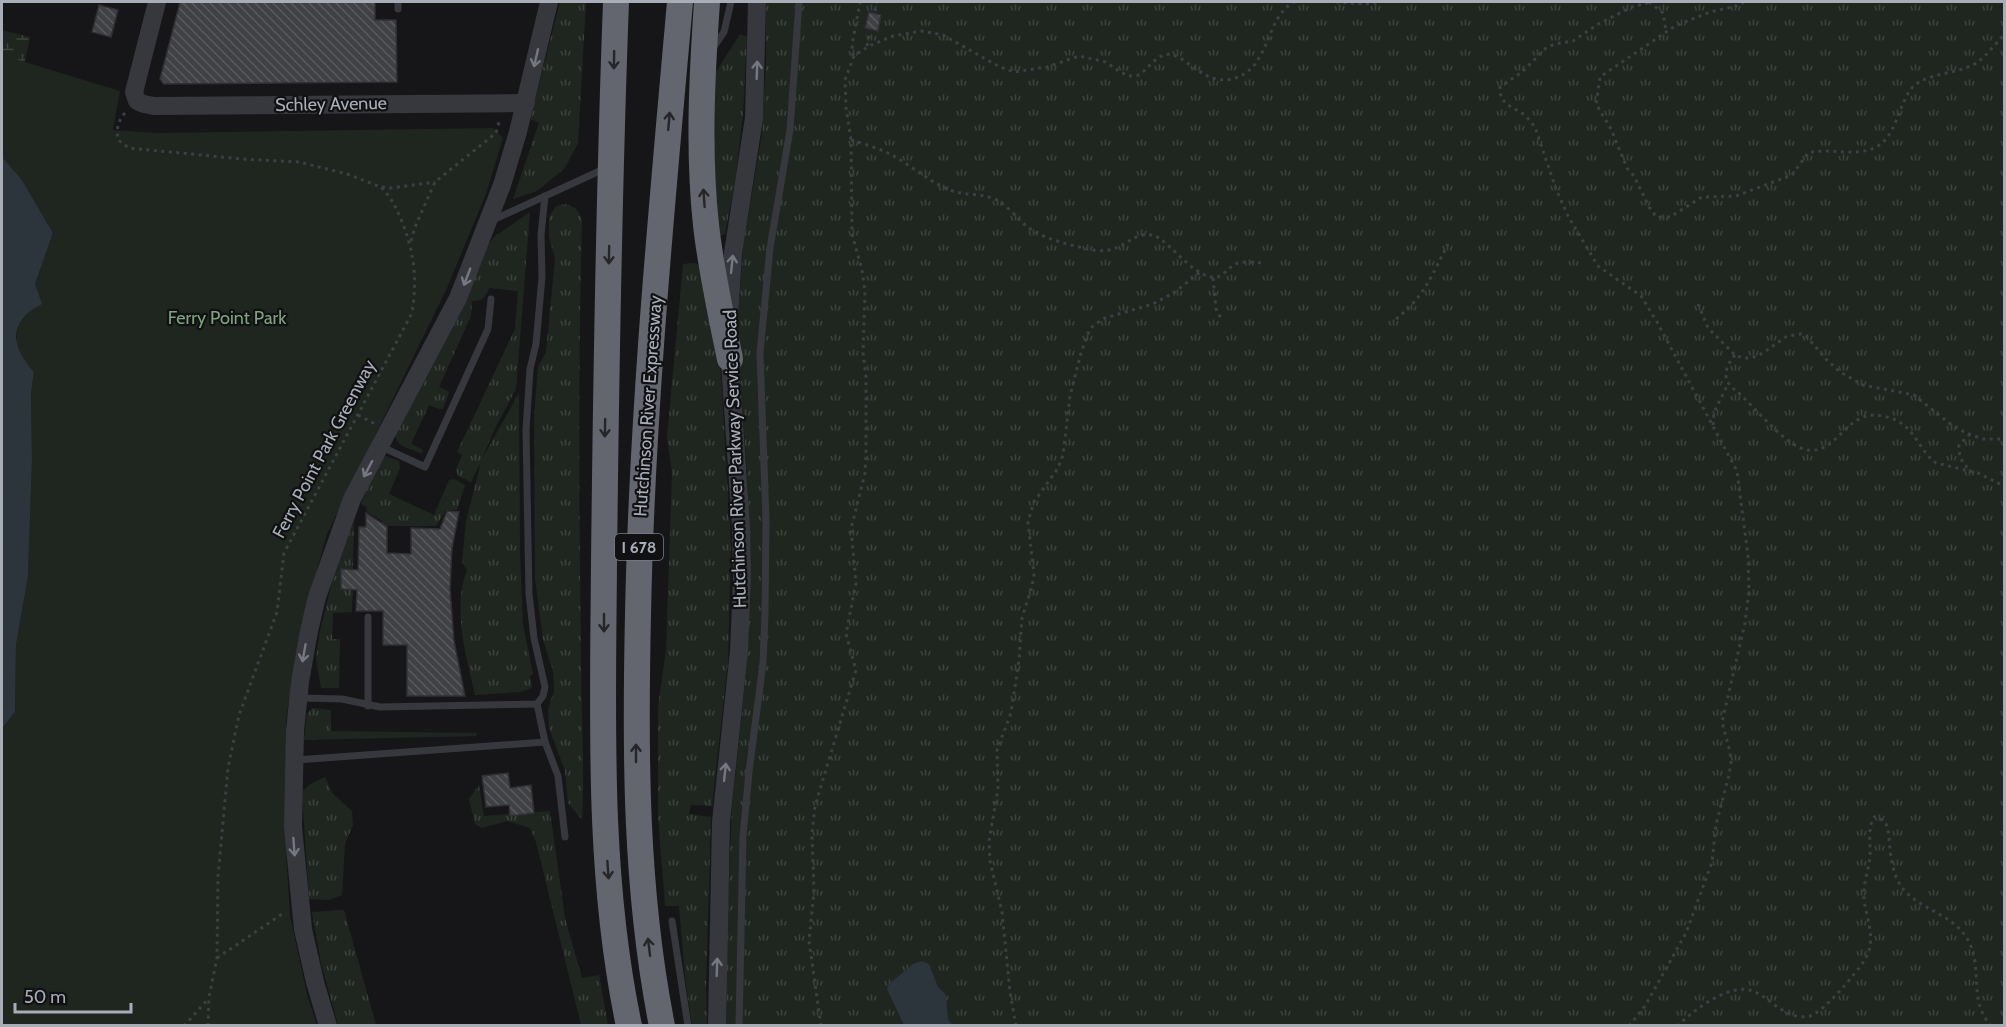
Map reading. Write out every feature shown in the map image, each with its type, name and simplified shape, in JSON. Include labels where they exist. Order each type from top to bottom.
[{"type":"highway","name":"Hutchinson River Expressway","points":[[616,2],[606,370],[604,787],[613,933],[629,1026]]},
{"type":"highway","name":"Hutchinson River Expressway","points":[[662,1026],[652,972],[640,864],[636,786],[637,656],[644,451],[690,58],[680,2]]},
{"type":"highway","points":[[707,2],[690,58],[703,162],[711,263],[730,359]]},
{"type":"street","points":[[137,101],[134,95],[135,86],[157,2]]},
{"type":"street","points":[[328,1026],[311,965],[300,907],[293,827],[293,760],[305,648],[317,597],[352,499],[459,298],[508,168],[526,103],[549,2]]},
{"type":"street","name":"Hutchinson River Parkway Service Road","points":[[717,1026],[721,822],[737,668],[742,579],[741,527],[730,359],[731,270],[754,118],[757,2]]},
{"type":"street","name":"Schley Avenue","points":[[137,101],[154,106],[526,103]]},
{"type":"lane","points":[[690,58],[716,45],[724,32],[731,2]]},
{"type":"lane","points":[[739,1026],[743,836],[763,663],[765,615],[766,512],[760,353],[770,248],[790,130],[799,2]]},
{"type":"lane","points":[[487,222],[611,166]]},
{"type":"lane","points":[[545,196],[540,299],[536,344],[530,369],[526,430],[529,594],[534,638],[545,687],[543,696],[537,704],[545,742],[558,776],[565,837]]},
{"type":"lane","points":[[380,446],[425,466],[488,329],[491,299]]},
{"type":"lane","points":[[368,617],[368,706]]},
{"type":"lane","points":[[298,698],[342,699],[368,706],[537,704]]},
{"type":"lane","points":[[293,760],[545,742]]},
{"type":"lane","points":[[672,921],[688,1026]]},
{"type":"path","points":[[821,1026],[808,941],[814,891],[812,832],[815,806],[856,670],[846,634],[856,583],[851,529],[865,473],[866,454],[866,377],[863,353],[865,291],[852,234],[851,140],[845,80],[854,56],[852,45],[860,2]]},
{"type":"path","points":[[875,11],[877,2]]},
{"type":"path","points":[[854,56],[869,46],[893,36],[913,31],[928,31],[943,35],[998,66],[1014,72],[1047,67],[1079,56],[1106,62],[1129,76],[1139,75],[1155,60],[1165,54],[1173,54],[1205,76],[1219,80],[1232,80],[1246,74],[1258,61],[1280,16],[1294,2]]},
{"type":"path","points":[[1336,2],[1366,4],[1381,2]]},
{"type":"path","points":[[1629,1026],[1645,1006],[1686,933],[1712,862],[1716,825],[1731,763],[1731,752],[1722,722],[1745,623],[1749,591],[1748,556],[1737,471],[1641,296],[1598,266],[1568,216],[1556,189],[1536,127],[1525,115],[1501,98],[1500,87],[1522,72],[1546,48],[1554,44],[1573,41],[1598,24],[1650,2],[1663,12],[1666,31]]},
{"type":"path","points":[[1744,2],[1675,26],[1600,77],[1596,104],[1611,129],[1627,168],[1655,215],[1670,217],[1702,197],[1736,196],[1792,175],[1808,153],[1819,150],[1865,152],[1878,146],[1891,131],[1912,88],[1920,82],[1978,62],[2004,35]]},
{"type":"path","points":[[867,46],[870,31]]},
{"type":"path","name":"Ferry Point Park Greenway","points":[[137,101],[124,114],[118,127],[118,140],[129,148],[299,162],[347,174],[381,188],[390,196],[411,243],[415,273],[412,313],[284,553],[279,599],[273,625],[236,727],[223,811],[218,876],[217,958],[209,998],[208,1026]]},
{"type":"path","name":"Ferry Point Park Greenway","points":[[411,243],[415,227],[435,182],[496,133],[498,127]]},
{"type":"path","points":[[851,140],[889,153],[953,192],[989,197],[999,201],[1033,231],[1090,249],[1108,252],[1137,237],[1150,234],[1158,237],[1185,262],[1213,278],[1222,276],[1239,263],[1265,263]]},
{"type":"path","name":"Ferry Point Park Greenway","points":[[381,188],[435,182]]},
{"type":"path","points":[[1396,319],[1419,297],[1448,244]]},
{"type":"path","points":[[1016,1026],[1010,992],[1002,912],[988,842],[998,789],[997,750],[1011,713],[1019,660],[1022,618],[1034,575],[1028,522],[1034,502],[1058,468],[1063,455],[1070,396],[1089,331],[1105,318],[1153,304],[1175,292],[1200,272]]},
{"type":"path","points":[[1213,278],[1216,309],[1222,321]]},
{"type":"path","points":[[1698,304],[1708,328],[1735,355],[1752,358],[1787,336],[1801,334],[1806,336],[1840,372],[1863,385],[1914,394],[1949,423],[1970,434],[1983,439],[2004,439]]},
{"type":"path","points":[[1735,355],[1727,365],[1725,376],[1728,383],[1754,405],[1788,442],[1800,449],[1822,449],[1855,421],[1865,416],[1877,415],[1897,420],[1911,431],[1936,463],[1971,472],[2004,486]]},
{"type":"path","points":[[1713,427],[1714,412],[1728,383]]},
{"type":"path","points":[[1970,434],[1959,445],[1959,453],[1964,465],[1971,472]]},
{"type":"path","points":[[1677,1026],[1707,1003],[1740,989],[1758,993],[1788,1014],[1802,1017],[1815,1014],[1833,998],[1865,959],[1869,950],[1870,930],[1864,887],[1870,857],[1870,825],[1874,818],[1878,817],[1888,829],[1892,863],[1898,882],[1915,900],[1950,920],[1966,937],[1974,956],[1978,1004],[1991,1026]]},
{"type":"path","points":[[217,958],[289,909]]},
{"type":"path","points":[[184,1026],[209,998]]},
{"type":"green space","points":[[560,2],[586,2],[578,143],[565,168],[537,191],[513,199],[539,123],[530,119]]},
{"type":"green space","points":[[766,2],[2004,2],[2004,1025],[726,1026],[727,923],[732,808],[746,672],[751,590],[738,314],[743,247],[762,133],[766,63]]},
{"type":"green space","points":[[2,30],[30,37],[19,88],[2,102]]},
{"type":"green space","points":[[740,34],[747,37],[743,115],[735,181],[725,234],[719,236],[713,204],[709,83]]},
{"type":"green space","name":"Ferry Point Park","points":[[2,55],[120,91],[113,130],[158,133],[493,128],[503,138],[486,194],[447,288],[327,534],[301,626],[286,720],[286,851],[290,915],[307,994],[317,1025],[2,1025],[2,728],[15,712],[16,645],[28,576],[32,460],[31,393],[34,372],[25,363],[16,347],[18,324],[31,310],[35,284],[53,233],[22,180],[2,157]]},
{"type":"green space","points":[[565,204],[572,206],[580,214],[582,221],[579,437],[582,820],[568,803],[565,771],[549,728],[548,709],[554,691],[553,671],[543,640],[535,579],[534,416],[538,367],[546,352],[555,258],[549,238],[549,217],[556,206]]},
{"type":"green space","points":[[530,212],[516,389],[495,428],[482,459],[519,393],[523,624],[533,674],[530,676],[532,688],[520,692],[475,695],[462,632],[461,600],[467,570],[462,563],[466,521],[481,462],[471,482],[458,476],[456,469],[462,455],[457,452],[515,329],[518,291],[489,288],[483,298],[472,301],[471,316],[439,387],[449,392],[443,409],[429,405],[411,444],[422,449],[423,453],[399,443],[395,429],[487,246],[494,237]]},
{"type":"green space","points":[[695,263],[705,268],[721,375],[731,544],[728,661],[712,806],[691,805],[689,814],[711,817],[707,1025],[692,1025],[679,906],[665,906],[658,815],[658,707],[666,650],[672,473],[667,437],[683,264]]},
{"type":"green space","points":[[386,456],[399,461],[400,468],[389,494],[434,515],[449,480],[454,479],[465,485],[457,510],[446,510],[436,526],[382,526],[382,521],[366,511],[367,507],[361,504],[379,461]]},
{"type":"green space","points":[[354,522],[352,612],[333,613],[332,639],[340,639],[339,688],[321,688],[316,659],[319,635],[335,570]]},
{"type":"green space","points":[[312,708],[331,710],[331,731],[477,733],[476,736],[304,740],[307,714]]},
{"type":"green space","points":[[325,777],[332,793],[352,811],[353,825],[345,844],[342,895],[329,900],[309,899],[302,792],[309,785]]},
{"type":"green space","points":[[479,785],[484,816],[550,811],[565,918],[582,978],[599,975],[608,1025],[581,1025],[536,842],[530,828],[507,821],[482,828],[475,824],[469,799]]},
{"type":"green space","points":[[344,910],[376,1025],[338,1025],[321,963],[312,912]]},
{"type":"shaded area","points":[[2,157],[22,180],[53,233],[35,284],[42,304],[23,318],[16,335],[20,353],[34,372],[31,393],[32,460],[28,576],[16,645],[15,712],[2,728]]},
{"type":"shaded area","points":[[922,961],[929,964],[938,987],[946,995],[948,1020],[953,1025],[904,1025],[887,989],[889,984],[913,964]]},
{"type":"building","points":[[180,2],[375,2],[375,20],[396,20],[397,82],[164,84],[160,79]]},
{"type":"building","points":[[99,5],[118,10],[111,37],[92,32]]},
{"type":"building","points":[[869,12],[881,15],[878,31],[865,28]]},
{"type":"building","points":[[447,511],[459,512],[452,548],[450,589],[454,641],[465,696],[407,696],[407,645],[383,645],[383,611],[356,611],[357,590],[341,589],[341,569],[358,570],[359,527],[366,527],[366,513],[387,527],[387,553],[411,554],[411,528],[440,529]]},
{"type":"building","points":[[508,773],[510,788],[531,785],[534,813],[510,816],[509,805],[486,807],[482,776]]}]
